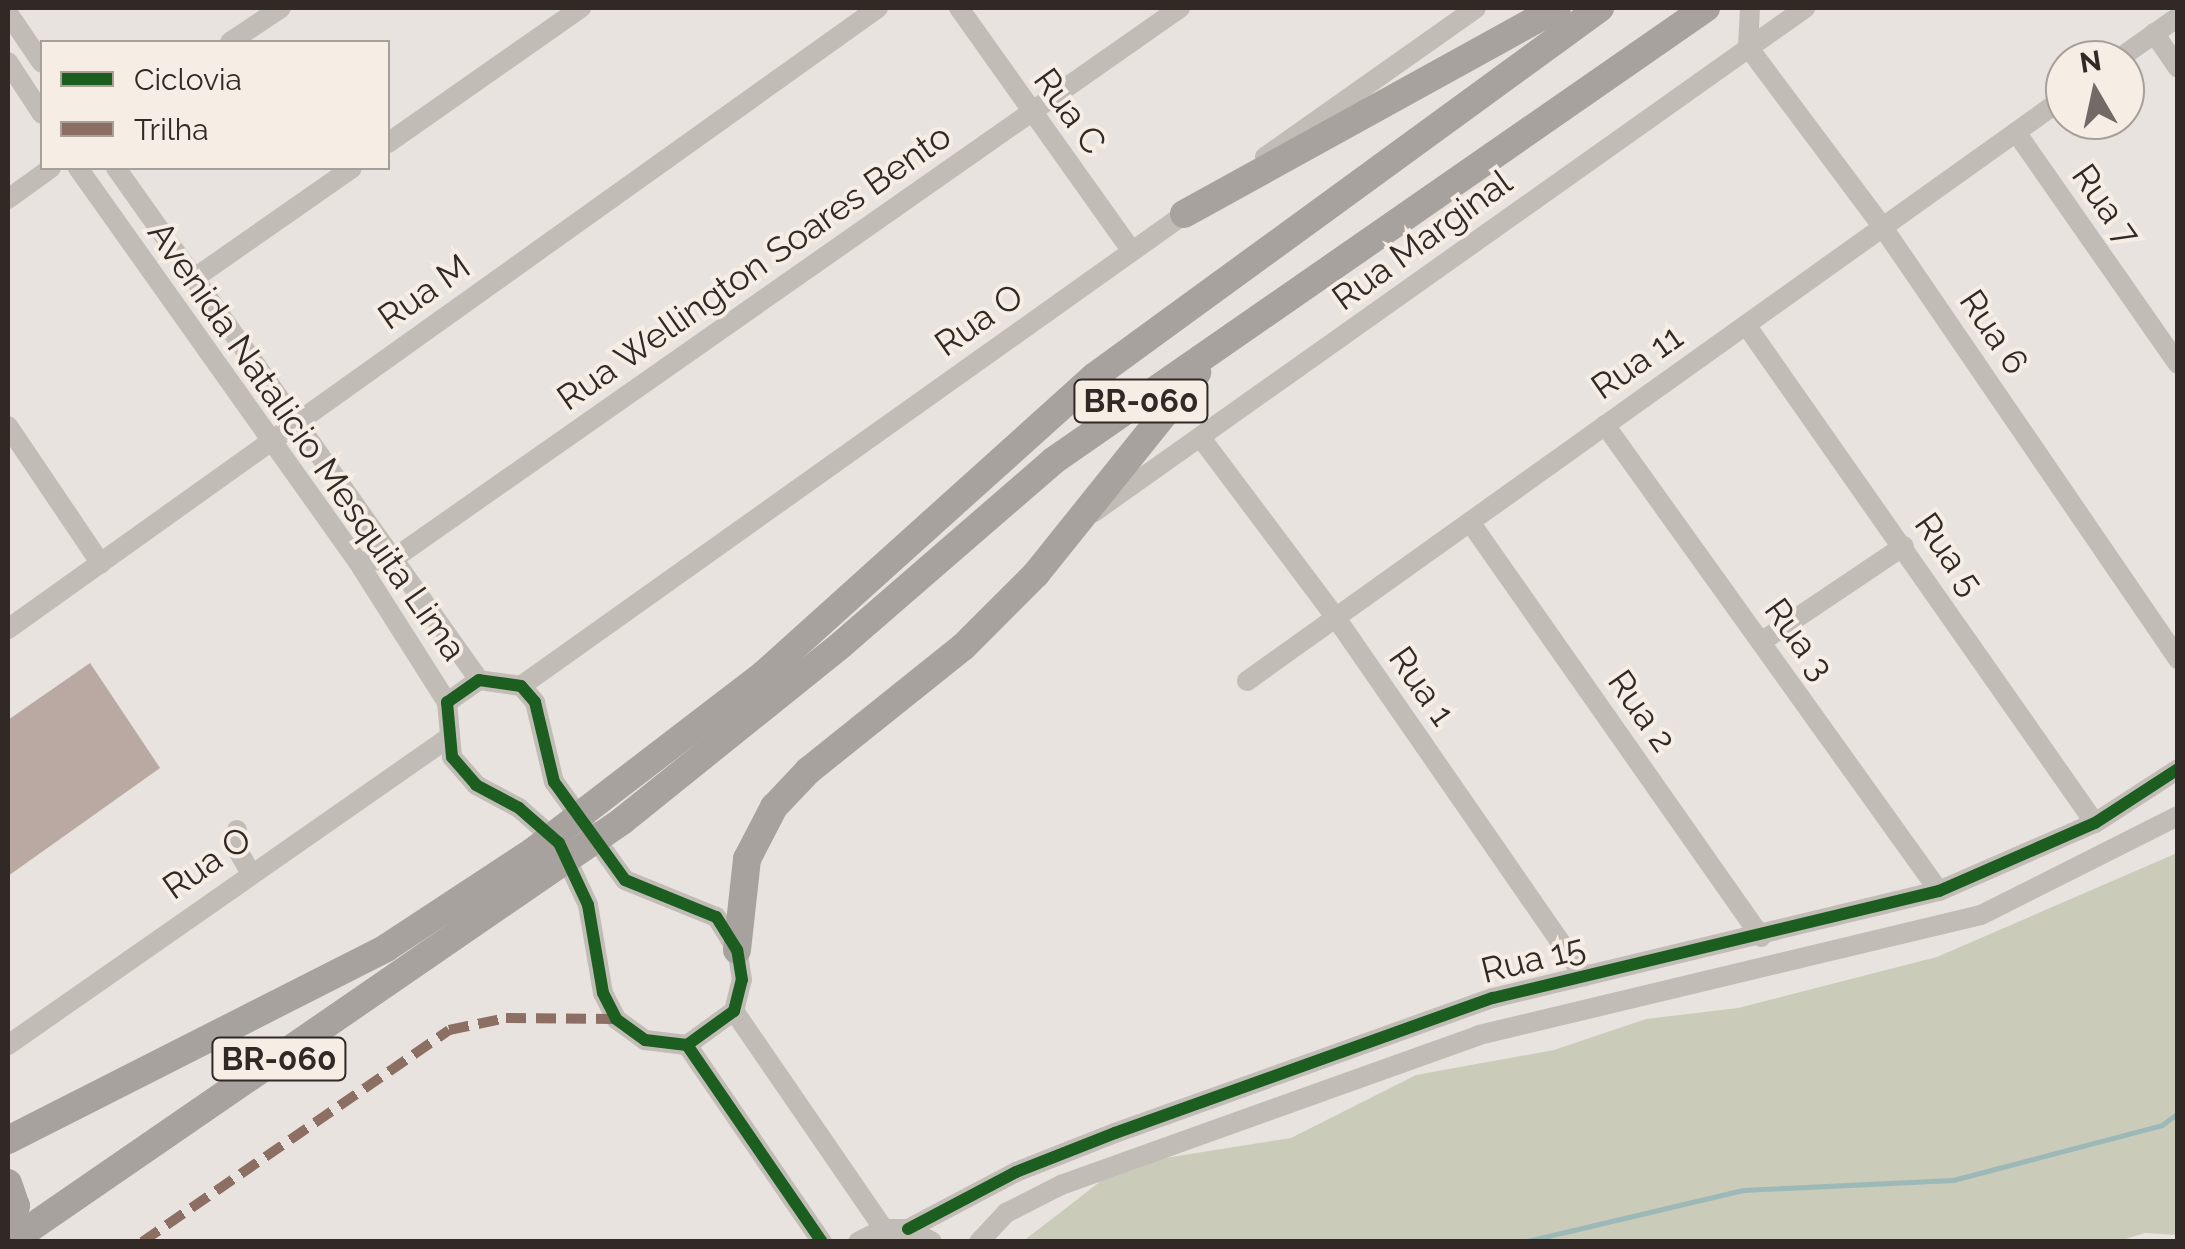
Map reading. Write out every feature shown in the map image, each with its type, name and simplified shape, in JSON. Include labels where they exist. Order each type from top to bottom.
[{"type":"highway","points":[[1184,214],[1557,8]]},
{"type":"highway","name":"BR-060","points":[[599,820],[1094,376],[1600,8]]},
{"type":"highway","name":"BR-060","points":[[10,1242],[816,666],[997,504],[1706,8]]},
{"type":"highway","points":[[737,950],[747,860],[774,807],[808,771],[964,647],[1076,525],[1214,352]]},
{"type":"highway","name":"BR-060","points":[[8,1140],[386,948],[539,862]]},
{"type":"highway","points":[[8,1182],[16,1206],[8,1228]]},
{"type":"street","points":[[233,40],[281,8]]},
{"type":"street","points":[[390,142],[581,8]]},
{"type":"street","name":"Rua M","points":[[8,629],[878,8]]},
{"type":"street","name":"Rua C","points":[[959,8],[1030,113],[1132,251]]},
{"type":"street","name":"Rua Wellington Soares Bento","points":[[358,562],[393,558],[1180,8]]},
{"type":"street","name":"Rua O","points":[[522,686],[1476,8]]},
{"type":"street","points":[[1748,47],[1750,8]]},
{"type":"street","name":"Rua Marginal","points":[[1076,525],[1805,8]]},
{"type":"street","points":[[8,13],[40,60]]},
{"type":"street","points":[[2145,40],[2178,17]]},
{"type":"street","points":[[2154,34],[2178,68]]},
{"type":"street","name":"Rua 6","points":[[1748,47],[1884,229],[2178,659]]},
{"type":"street","points":[[8,62],[40,111]]},
{"type":"street","name":"Rua 11","points":[[1248,681],[2045,111]]},
{"type":"street","name":"Rua 7","points":[[2016,132],[2178,364]]},
{"type":"street","points":[[8,199],[48,170]]},
{"type":"street","name":"Avenida Natalicio Mesquita Lima","points":[[79,170],[269,442],[358,562],[447,702]]},
{"type":"street","name":"Avenida Natalicio Mesquita Lima","points":[[117,170],[479,680]]},
{"type":"street","points":[[196,278],[349,170]]},
{"type":"street","name":"Rua 5","points":[[1746,325],[2095,823]]},
{"type":"street","name":"Rua 3","points":[[1605,425],[1940,891]]},
{"type":"street","points":[[8,426],[101,564]]},
{"type":"street","name":"Rua 1","points":[[1201,438],[1336,618],[1584,976]]},
{"type":"street","points":[[290,471],[314,450]]},
{"type":"street","name":"Rua 2","points":[[1470,522],[1761,937]]},
{"type":"street","points":[[1761,642],[1904,546]]},
{"type":"street","points":[[479,680],[522,686],[546,729],[554,782],[591,842],[625,880],[716,917],[737,950],[742,980],[734,1011],[688,1045],[645,1040],[616,1018],[603,994],[588,905],[569,858],[519,808],[476,785],[452,756],[447,702],[479,680]]},
{"type":"street","name":"Rua O","points":[[8,1045],[250,872],[448,738]]},
{"type":"street","name":"Rua 15","points":[[908,1229],[1016,1172],[1263,1076],[1494,998],[1940,891],[2095,823],[2178,769]]},
{"type":"street","name":"Rua 15","points":[[978,1242],[1006,1212],[1061,1185],[1479,1035],[1981,915],[2178,816]]},
{"type":"street","points":[[235,837],[250,872]]},
{"type":"street","points":[[734,1011],[884,1230]]},
{"type":"street","points":[[688,1045],[822,1242]]},
{"type":"street","points":[[858,1242],[884,1230],[908,1229],[932,1242]]},
{"type":"green space","points":[[2177,853],[2177,1235],[2145,1233],[2116,1242],[1022,1242],[1101,1181],[1146,1161],[1291,1138],[1416,1075],[1554,1050],[1646,1019],[1738,1008],[1937,957]]},
{"type":"building","points":[[90,663],[160,768],[8,876],[8,720]]},
{"type":"waterway","points":[[1523,1242],[1743,1190],[1953,1180],[2162,1125],[2178,1113]]},
{"type":"marked path","points":[[142,1242],[449,1030],[506,1018],[616,1019]]},
{"type":"cycle path","points":[[687,1045],[734,1011],[742,980],[737,950],[716,917],[625,880],[554,782],[535,702],[521,686],[479,680],[447,702],[452,757],[476,785],[519,808],[559,843],[588,905],[603,993],[616,1019],[645,1040],[687,1045],[822,1242]]},
{"type":"cycle path","points":[[908,1229],[1016,1172],[1493,998],[1939,891],[2095,823],[2178,769]]}]
